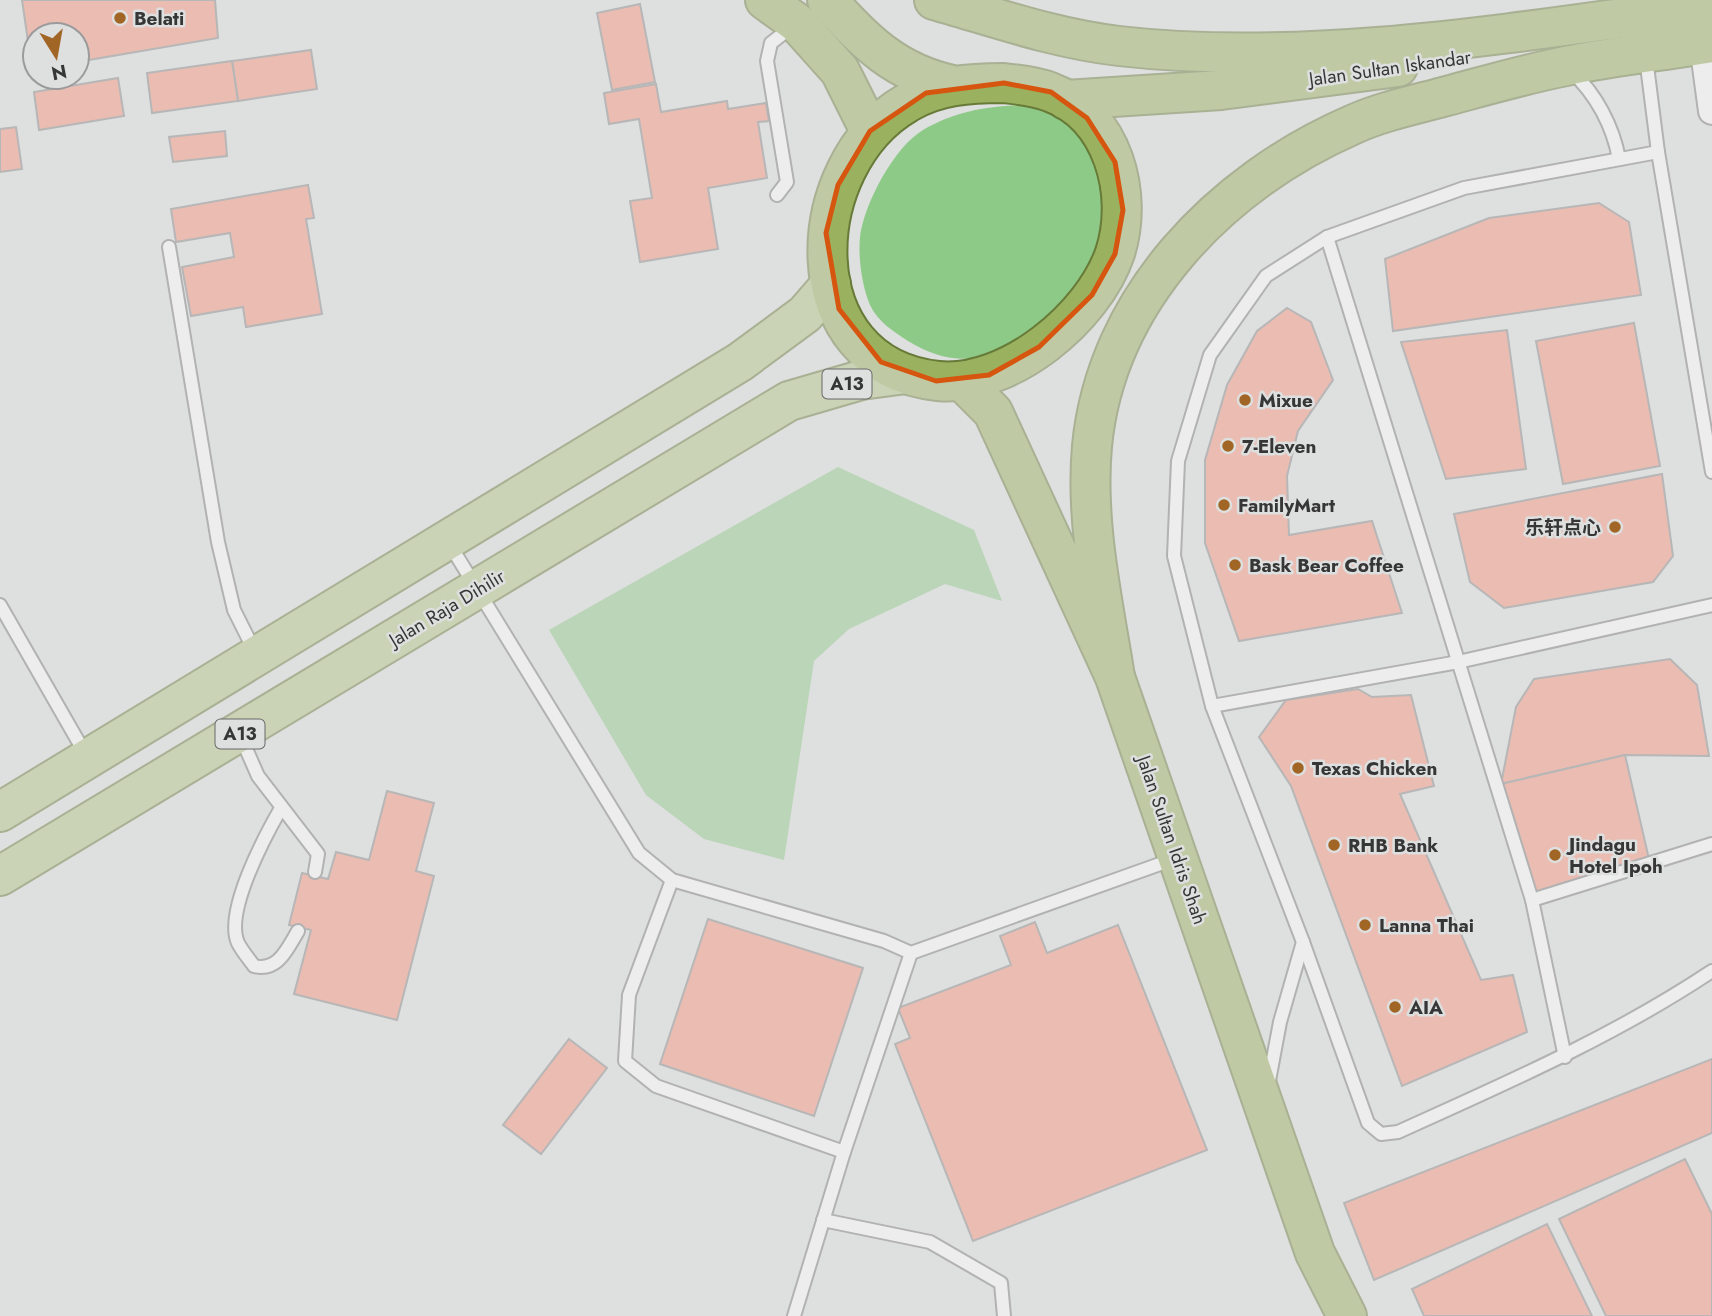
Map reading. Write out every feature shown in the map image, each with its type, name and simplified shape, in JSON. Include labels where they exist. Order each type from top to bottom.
[{"type":"highway","points":[[765,0],[797,23],[839,71],[870,131]]},
{"type":"highway","points":[[827,0],[888,60],[925,79],[952,86]]},
{"type":"highway","points":[[934,0],[1035,29],[1117,46],[1211,52],[1422,43],[1595,16],[1688,9],[1710,31],[1645,53],[1566,66],[1355,123],[1327,136],[1241,191],[1209,219],[1160,274],[1113,356],[1096,415],[1091,480],[1095,545],[1115,677]]},
{"type":"highway","name":"Jalan Sultan Iskandar","points":[[1066,100],[1152,97],[1710,31]]},
{"type":"highway","points":[[1004,83],[1027,85],[1066,100],[1102,137],[1115,162],[1123,210],[1115,254],[1092,295],[1056,334],[1012,366],[962,381],[936,381],[906,374],[881,362],[866,349],[839,309],[831,284],[827,233],[831,209],[848,163],[870,131],[907,102],[952,86],[1004,83]]},
{"type":"highway","name":"Jalan Sultan Idris Shah","points":[[962,381],[993,412],[1115,677],[1315,1253],[1339,1302]]},
{"type":"highway","points":[[1339,1302],[1373,1316]]},
{"type":"main road","points":[[0,812],[740,362],[805,314],[831,284]]},
{"type":"main road","name":"Jalan Raja Dihilir","points":[[0,876],[239,735],[789,401],[861,380],[906,374]]},
{"type":"street","points":[[1710,31],[1712,105]]},
{"type":"lane","points":[[777,195],[787,182],[767,61],[771,43],[797,23]]},
{"type":"lane","points":[[1645,53],[1658,152],[1712,472]]},
{"type":"lane","points":[[1566,66],[1586,85],[1603,111],[1619,159]]},
{"type":"lane","points":[[1658,152],[1464,188],[1327,237],[1266,276],[1210,355],[1178,461],[1174,556],[1212,706],[1303,942],[1368,1123],[1381,1134],[1398,1132],[1566,1057],[1656,1009],[1712,971]]},
{"type":"lane","points":[[1327,237],[1532,900],[1566,1057]]},
{"type":"lane","points":[[169,247],[218,542],[234,610],[256,656]]},
{"type":"lane","points":[[446,540],[479,589],[639,853],[672,880],[884,941],[911,953],[1178,858]]},
{"type":"lane","points":[[0,605],[88,758]]},
{"type":"lane","points":[[1212,706],[1458,662],[1712,605]]},
{"type":"lane","points":[[239,735],[258,776],[318,854],[314,872]]},
{"type":"lane","points":[[281,808],[262,844],[239,900],[237,942],[254,966],[264,968],[280,961],[298,931]]},
{"type":"lane","points":[[1532,900],[1712,844]]},
{"type":"lane","points":[[672,880],[629,995],[625,1060],[656,1086],[844,1153]]},
{"type":"lane","points":[[1265,1107],[1280,1022],[1303,942]]},
{"type":"lane","points":[[794,1316],[844,1153],[911,953]]},
{"type":"lane","points":[[823,1220],[930,1242],[1001,1283],[1004,1316]]},
{"type":"highlighted area","points":[[1004,83],[1051,92],[1087,118],[1115,162],[1123,210],[1115,254],[1092,295],[1039,347],[989,375],[936,381],[881,362],[839,309],[826,233],[838,185],[870,131],[926,93]]},
{"type":"green space","points":[[1024,105],[1070,123],[1087,141],[1102,178],[1107,205],[1105,238],[1086,273],[1050,313],[1015,343],[976,358],[954,358],[932,353],[892,330],[881,321],[870,305],[863,281],[860,254],[860,237],[867,209],[891,163],[901,149],[923,130],[947,118],[972,111]]},
{"type":"green space","points":[[838,467],[974,530],[1002,601],[945,584],[849,629],[814,661],[784,860],[704,839],[646,795],[549,630]]},
{"type":"building","name":"Belati","points":[[22,0],[215,0],[218,38],[91,60],[91,21],[25,21]]},
{"type":"building","points":[[640,4],[655,82],[612,90],[597,13]]},
{"type":"building","points":[[311,50],[317,89],[238,101],[232,61]]},
{"type":"building","points":[[232,61],[238,101],[152,113],[147,73]]},
{"type":"building","points":[[118,78],[124,116],[39,130],[34,92],[91,91],[91,82]]},
{"type":"building","points":[[656,84],[661,112],[727,101],[728,109],[766,103],[769,121],[758,122],[767,178],[708,188],[718,249],[640,262],[630,201],[652,198],[639,119],[609,124],[604,93]]},
{"type":"building","points":[[16,127],[22,169],[0,172],[0,129]]},
{"type":"building","points":[[225,131],[227,156],[173,162],[169,137]]},
{"type":"building","points":[[308,185],[314,218],[306,219],[322,314],[246,327],[243,307],[191,316],[182,267],[234,257],[230,233],[176,242],[171,209]]},
{"type":"building","points":[[1599,203],[1629,222],[1641,295],[1393,331],[1385,259],[1489,218]]},
{"type":"building","points":[[1287,308],[1311,322],[1333,380],[1298,431],[1287,476],[1289,535],[1372,521],[1402,613],[1239,641],[1205,543],[1205,460],[1227,385],[1257,331]]},
{"type":"building","points":[[1634,323],[1660,466],[1563,484],[1536,341]]},
{"type":"building","points":[[1507,330],[1526,469],[1446,479],[1401,342]]},
{"type":"building","points":[[1662,474],[1673,556],[1653,582],[1504,608],[1470,582],[1454,514]]},
{"type":"building","points":[[1670,659],[1697,685],[1709,756],[1625,755],[1501,784],[1516,707],[1534,679]]},
{"type":"building","points":[[1358,689],[1372,697],[1411,695],[1434,786],[1400,794],[1481,980],[1513,975],[1527,1032],[1402,1086],[1291,786],[1259,737],[1286,700]]},
{"type":"building","name":"Jindagu Hotel Ipoh","points":[[1625,755],[1649,859],[1535,894],[1501,784]]},
{"type":"building","points":[[387,791],[434,803],[416,871],[434,876],[397,1020],[294,994],[311,930],[289,925],[302,873],[328,879],[336,852],[369,860]]},
{"type":"building","points":[[708,919],[863,968],[814,1116],[660,1064]]},
{"type":"building","points":[[1035,922],[1047,953],[1118,925],[1207,1150],[973,1241],[895,1044],[910,1038],[898,1008],[1011,965],[1000,936]]},
{"type":"building","points":[[569,1039],[607,1068],[541,1154],[503,1125]]},
{"type":"building","points":[[1712,1059],[1712,1133],[1374,1280],[1344,1203]]},
{"type":"building","points":[[1685,1159],[1712,1214],[1712,1316],[1606,1316],[1559,1219]]},
{"type":"building","points":[[1547,1224],[1592,1316],[1424,1316],[1412,1289]]},
{"type":"place","name":"Belati","points":[[120,18]]},
{"type":"place","name":"Mixue","points":[[1245,400]]},
{"type":"place","name":"7-Eleven","points":[[1228,446]]},
{"type":"place","name":"FamilyMart","points":[[1224,505]]},
{"type":"place","name":"乐轩点心","points":[[1615,527]]},
{"type":"place","name":"Bask Bear Coffee","points":[[1235,565]]},
{"type":"place","name":"Texas Chicken","points":[[1298,768]]},
{"type":"place","name":"RHB Bank","points":[[1334,845]]},
{"type":"place","name":"Jindagu Hotel Ipoh","points":[[1555,855]]},
{"type":"place","name":"Lanna Thai","points":[[1365,925]]},
{"type":"place","name":"AIA","points":[[1395,1007]]}]
